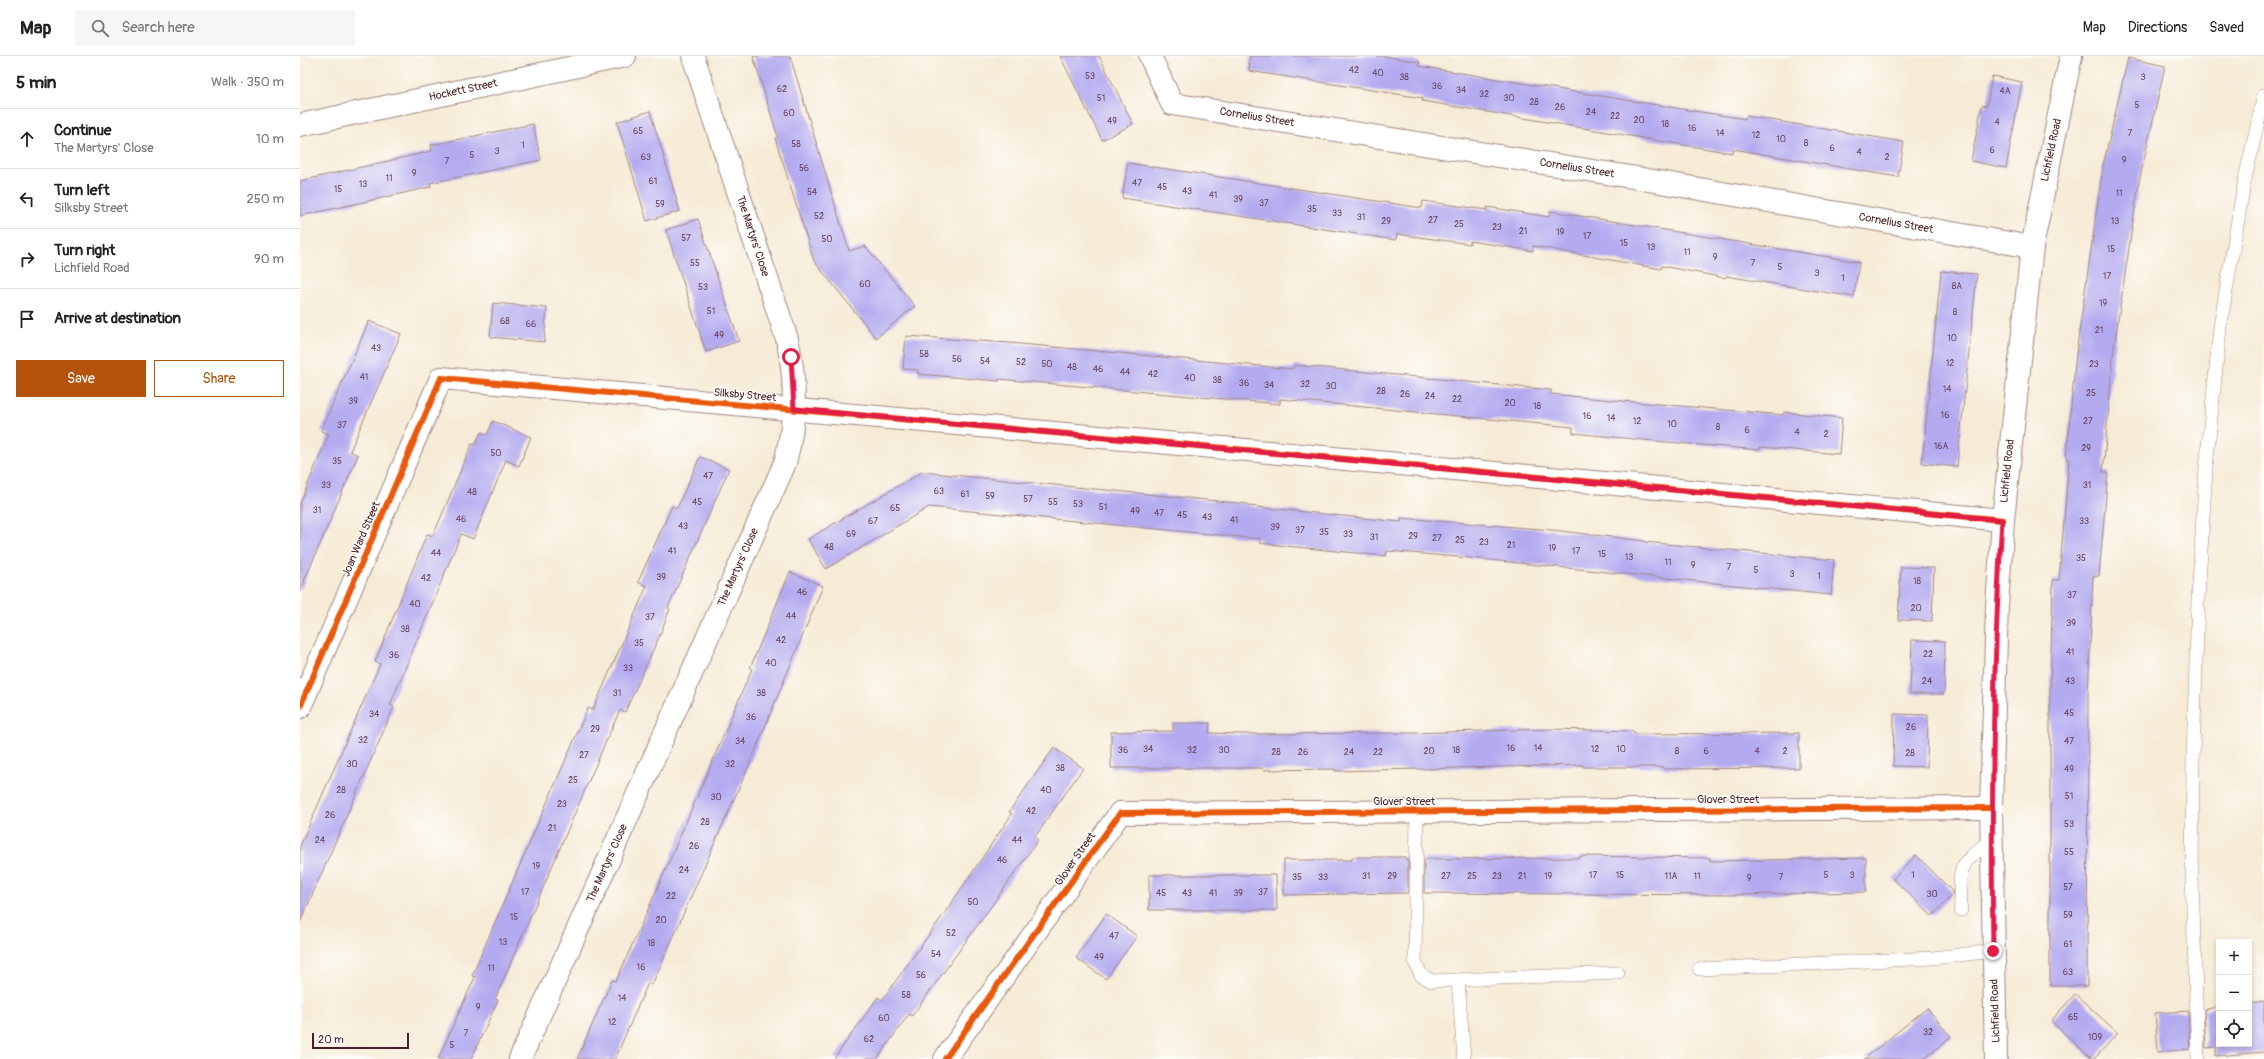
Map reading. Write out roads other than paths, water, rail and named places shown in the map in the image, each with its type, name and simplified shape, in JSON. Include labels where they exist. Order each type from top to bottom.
[{"type":"street","name":"Hockett Street","points":[[300,125],[625,56]]},
{"type":"street","name":"The Martyrs' Close","points":[[520,1059],[785,463],[793,429],[794,375],[787,339],[693,56]]},
{"type":"street","name":"Cornelius Street","points":[[1150,56],[1172,104],[1624,176],[2032,247]]},
{"type":"street","name":"Lichfield Road","points":[[1996,1059],[1991,808],[1997,606],[2002,520],[2032,247],[2071,56]]},
{"type":"street","name":"Silksby Street","points":[[441,378],[2002,520]]},
{"type":"street","name":"Joan Ward Street","points":[[300,707],[441,378]]},
{"type":"street","name":"Glover Street","points":[[945,1059],[1120,812],[1991,808]]},
{"type":"lane","points":[[2198,1059],[2192,878],[2193,758],[2198,599],[2206,468],[2220,327],[2244,184],[2264,95]]},
{"type":"lane","points":[[1417,811],[1415,962],[1421,975],[1432,982],[1618,973]]},
{"type":"lane","points":[[1961,910],[1960,876],[1964,863],[1975,852],[1991,841]]},
{"type":"lane","points":[[1699,969],[1933,958],[1993,951]]},
{"type":"lane","points":[[1458,980],[1464,1059]]}]
